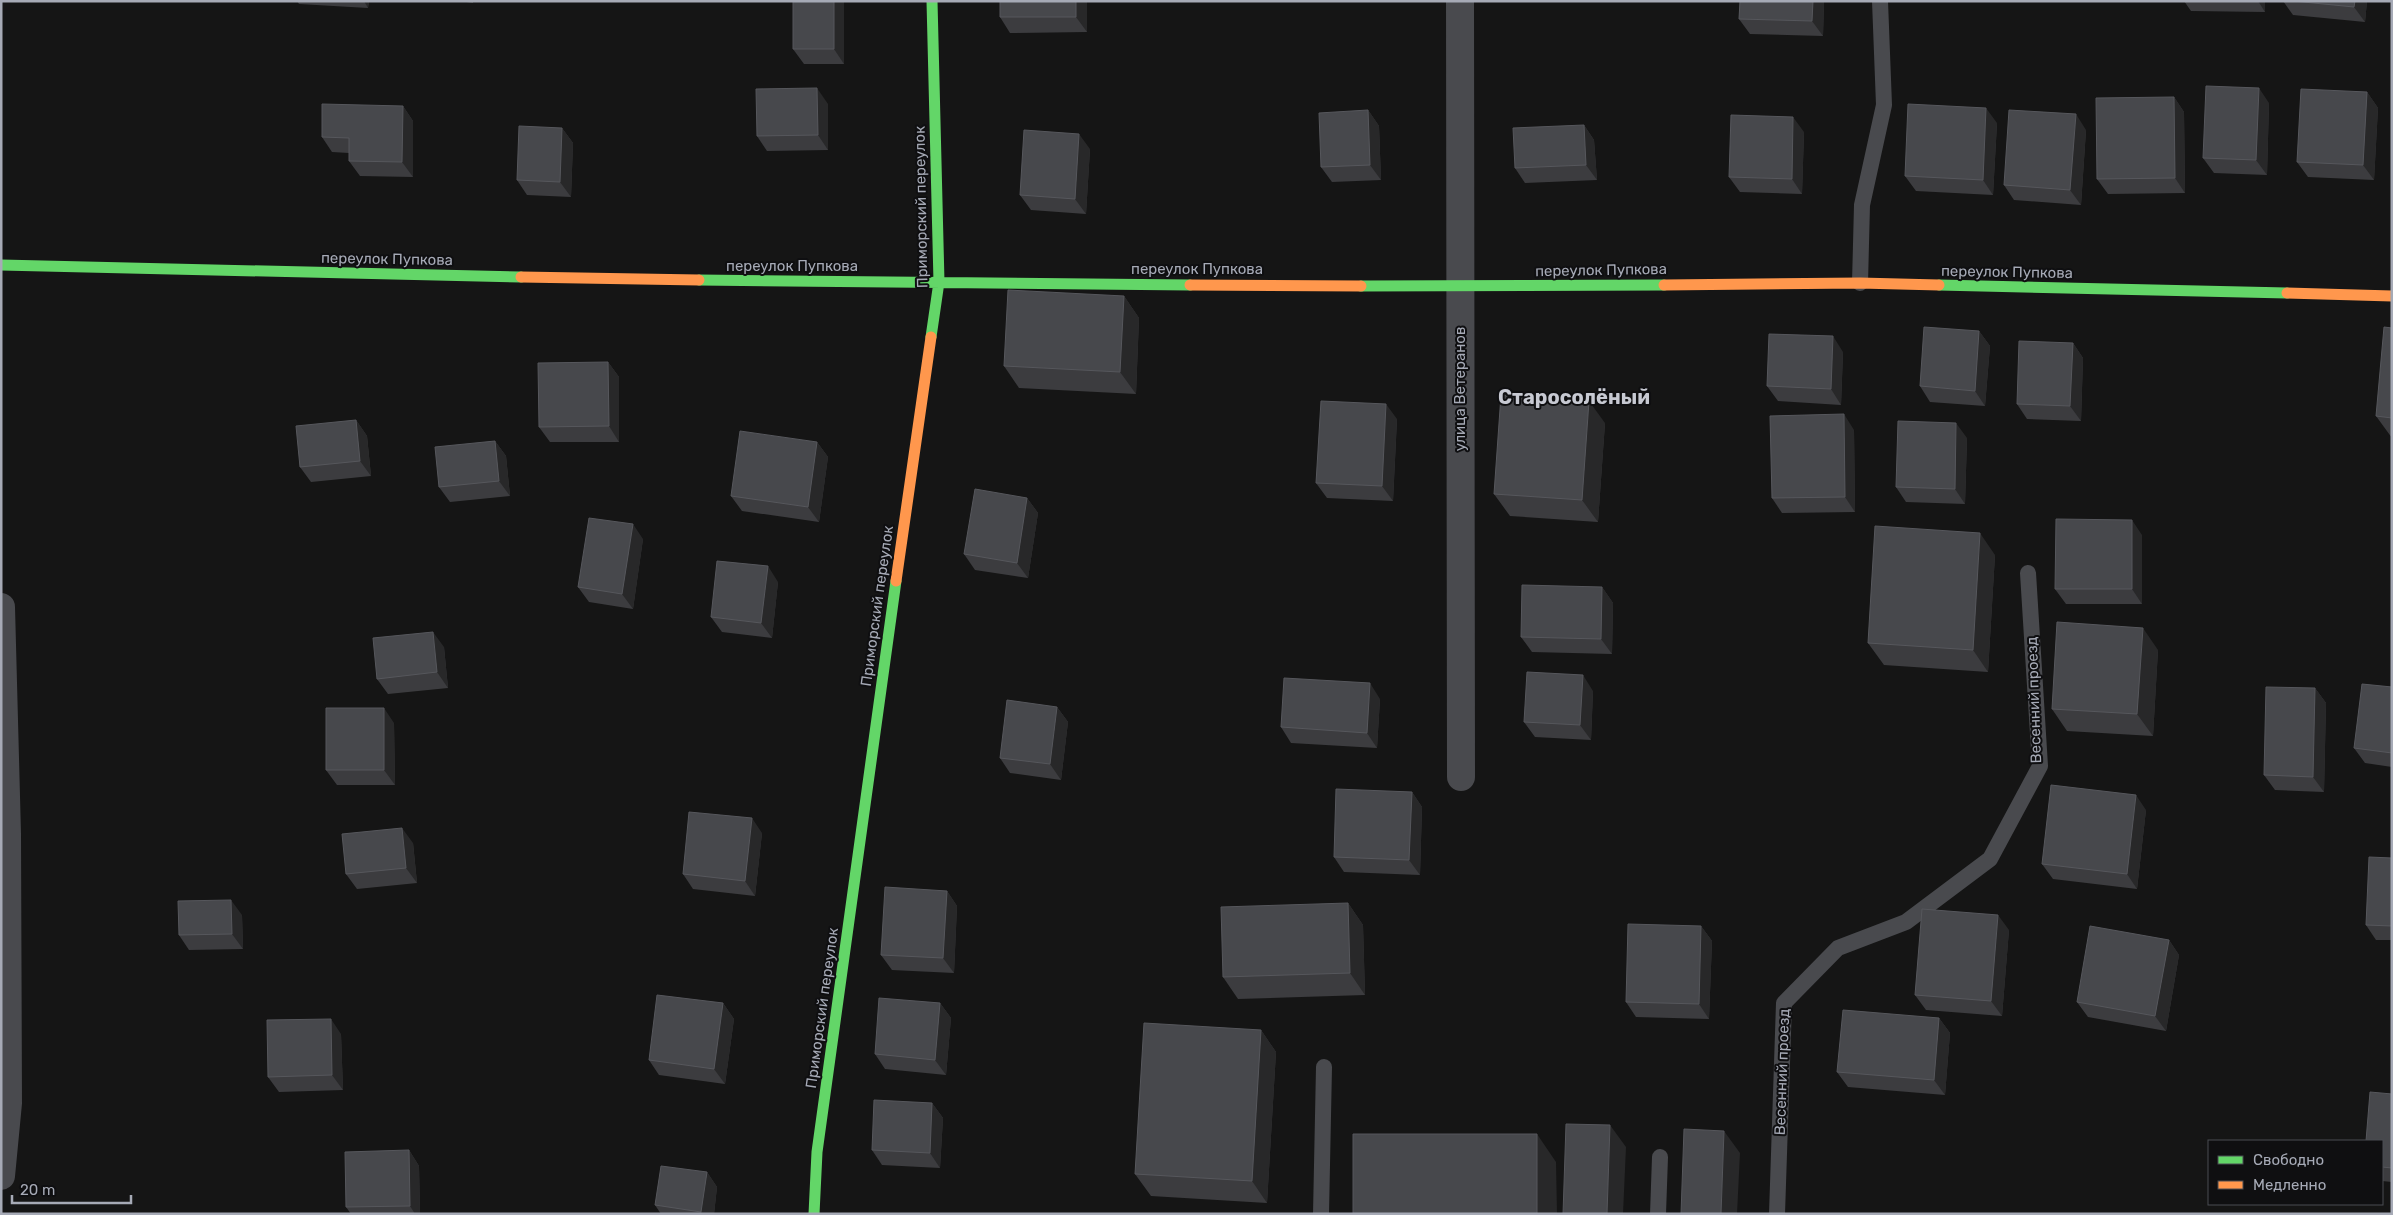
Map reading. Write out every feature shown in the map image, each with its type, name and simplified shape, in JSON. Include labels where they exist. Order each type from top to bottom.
[{"type":"street","name":"Приморский переулок","points":[[814,1214],[817,1152],[869,766],[940,282],[932,1]]},
{"type":"street","name":"улица Ветеранов","points":[[1460,1],[1462,777]]},
{"type":"street","name":"переулок Пупкова","points":[[1,266],[660,280],[1460,286],[1860,283],[2392,296]]},
{"type":"street","points":[[1,607],[7,834],[8,1103],[1,1176]]},
{"type":"lane","points":[[1860,283],[1862,205],[1884,105],[1880,1]]},
{"type":"lane","name":"Весенний проезд","points":[[1777,1214],[1784,1003],[1838,948],[1906,922],[1990,859],[2040,766],[2028,574]]},
{"type":"lane","points":[[1322,1214],[1324,1067]]},
{"type":"lane","points":[[1658,1214],[1660,1157]]},
{"type":"building","points":[[793,1],[834,1],[834,49],[793,49]]},
{"type":"building","points":[[1000,1],[1076,1],[1076,17],[1000,17]]},
{"type":"building","points":[[1740,1],[1813,1],[1812,21],[1739,19]]},
{"type":"building","points":[[2293,1],[2355,1],[2354,7]]},
{"type":"building","points":[[2206,86],[2259,88],[2256,160],[2203,158]]},
{"type":"building","points":[[817,88],[818,135],[757,136],[756,89]]},
{"type":"building","points":[[2301,89],[2367,92],[2363,165],[2297,162]]},
{"type":"building","points":[[2174,97],[2175,178],[2097,179],[2096,98]]},
{"type":"building","points":[[322,104],[403,106],[402,162],[349,161],[349,138],[322,137]]},
{"type":"building","points":[[1908,104],[1986,108],[1983,180],[1905,176]]},
{"type":"building","points":[[1368,110],[1370,165],[1321,167],[1319,113]]},
{"type":"building","points":[[2009,110],[2076,114],[2070,190],[2004,185]]},
{"type":"building","points":[[1731,115],[1793,117],[1792,179],[1729,177]]},
{"type":"building","points":[[1584,125],[1586,165],[1515,168],[1513,128]]},
{"type":"building","points":[[519,126],[562,128],[560,182],[517,180]]},
{"type":"building","points":[[1024,130],[1079,134],[1075,199],[1020,195]]},
{"type":"building","points":[[1008,290],[1124,296],[1120,372],[1004,366]]},
{"type":"building","points":[[1924,327],[1979,331],[1975,391],[1920,386]]},
{"type":"building","points":[[2384,327],[2392,328],[2392,418],[2376,416]]},
{"type":"building","points":[[1769,334],[1833,336],[1831,389],[1767,386]]},
{"type":"building","points":[[2019,341],[2073,343],[2070,406],[2017,404]]},
{"type":"building","points":[[608,362],[609,426],[539,427],[538,363]]},
{"type":"building","points":[[1501,395],[1589,401],[1582,500],[1494,494]]},
{"type":"building","points":[[1321,401],[1386,404],[1382,486],[1316,483]]},
{"type":"building","points":[[1844,414],[1845,497],[1772,498],[1770,416]]},
{"type":"building","points":[[356,420],[360,461],[300,467],[296,426]]},
{"type":"building","points":[[1898,421],[1956,423],[1955,489],[1896,487]]},
{"type":"building","points":[[740,431],[817,442],[808,507],[731,496]]},
{"type":"building","points":[[495,441],[499,481],[439,487],[435,447]]},
{"type":"building","points":[[975,489],[1027,498],[1017,563],[964,554]]},
{"type":"building","points":[[589,518],[633,524],[622,594],[578,587]]},
{"type":"building","points":[[2056,519],[2132,520],[2132,589],[2055,589]]},
{"type":"building","points":[[1875,526],[1980,533],[1973,650],[1868,643]]},
{"type":"building","points":[[717,561],[768,566],[761,623],[711,617]]},
{"type":"building","points":[[1522,585],[1602,587],[1601,639],[1521,637]]},
{"type":"building","points":[[2057,622],[2143,628],[2137,714],[2052,709]]},
{"type":"building","points":[[433,632],[437,672],[377,679],[373,638]]},
{"type":"building","points":[[1527,672],[1583,675],[1580,725],[1524,722]]},
{"type":"building","points":[[1284,678],[1370,683],[1367,733],[1281,727]]},
{"type":"building","points":[[2362,684],[2392,687],[2392,753],[2354,748]]},
{"type":"building","points":[[2266,687],[2315,688],[2313,777],[2264,775]]},
{"type":"building","points":[[1007,700],[1057,707],[1050,764],[1000,758]]},
{"type":"building","points":[[326,708],[384,708],[384,770],[326,770]]},
{"type":"building","points":[[2051,785],[2136,795],[2127,874],[2042,864]]},
{"type":"building","points":[[1336,789],[1412,792],[1409,860],[1334,857]]},
{"type":"building","points":[[689,812],[752,818],[745,881],[683,874]]},
{"type":"building","points":[[402,828],[406,868],[346,874],[342,834]]},
{"type":"building","points":[[2369,857],[2392,858],[2392,926],[2366,925]]},
{"type":"building","points":[[885,887],[947,891],[943,958],[881,955]]},
{"type":"building","points":[[231,900],[232,934],[179,935],[178,901]]},
{"type":"building","points":[[1348,903],[1350,973],[1223,977],[1221,907]]},
{"type":"building","points":[[1922,909],[1998,915],[1991,1001],[1915,995]]},
{"type":"building","points":[[1628,924],[1701,926],[1699,1004],[1626,1002]]},
{"type":"building","points":[[2090,926],[2169,940],[2155,1016],[2077,1002]]},
{"type":"building","points":[[657,995],[723,1003],[714,1069],[649,1060]]},
{"type":"building","points":[[879,998],[940,1003],[935,1060],[875,1054]]},
{"type":"building","points":[[1843,1010],[1939,1018],[1934,1080],[1837,1072]]},
{"type":"building","points":[[331,1019],[332,1075],[268,1077],[267,1020]]},
{"type":"building","points":[[1144,1023],[1261,1030],[1252,1181],[1135,1174]]},
{"type":"building","points":[[2370,1092],[2392,1094],[2392,1168],[2383,1167],[2383,1140],[2366,1140]]},
{"type":"building","points":[[874,1100],[932,1103],[930,1153],[872,1150]]},
{"type":"building","points":[[1566,1124],[1610,1125],[1607,1214],[1563,1214]]},
{"type":"building","points":[[1684,1129],[1724,1131],[1721,1214],[1681,1214]]},
{"type":"building","points":[[1353,1134],[1537,1134],[1537,1214],[1353,1214]]},
{"type":"building","points":[[409,1150],[410,1206],[346,1207],[345,1152]]},
{"type":"building","points":[[661,1166],[707,1172],[701,1212],[655,1205]]},
{"type":"traffic: fast","points":[[931,337],[939,282],[932,1]]},
{"type":"traffic: fast","points":[[1,265],[521,277]]},
{"type":"traffic: fast","points":[[699,280],[1190,285]]},
{"type":"traffic: fast","points":[[1361,286],[1664,285]]},
{"type":"traffic: fast","points":[[1939,285],[2287,293]]},
{"type":"traffic: fast","points":[[814,1214],[817,1152],[896,581]]},
{"type":"traffic: slow","points":[[521,277],[699,280]]},
{"type":"traffic: slow","points":[[1664,285],[1860,283],[1939,285]]},
{"type":"traffic: slow","points":[[1190,285],[1361,286]]},
{"type":"traffic: slow","points":[[2287,293],[2392,296]]},
{"type":"traffic: slow","points":[[896,581],[931,337]]},
{"type":"district","name":"Староcолёный","points":[[1574,397]]}]
